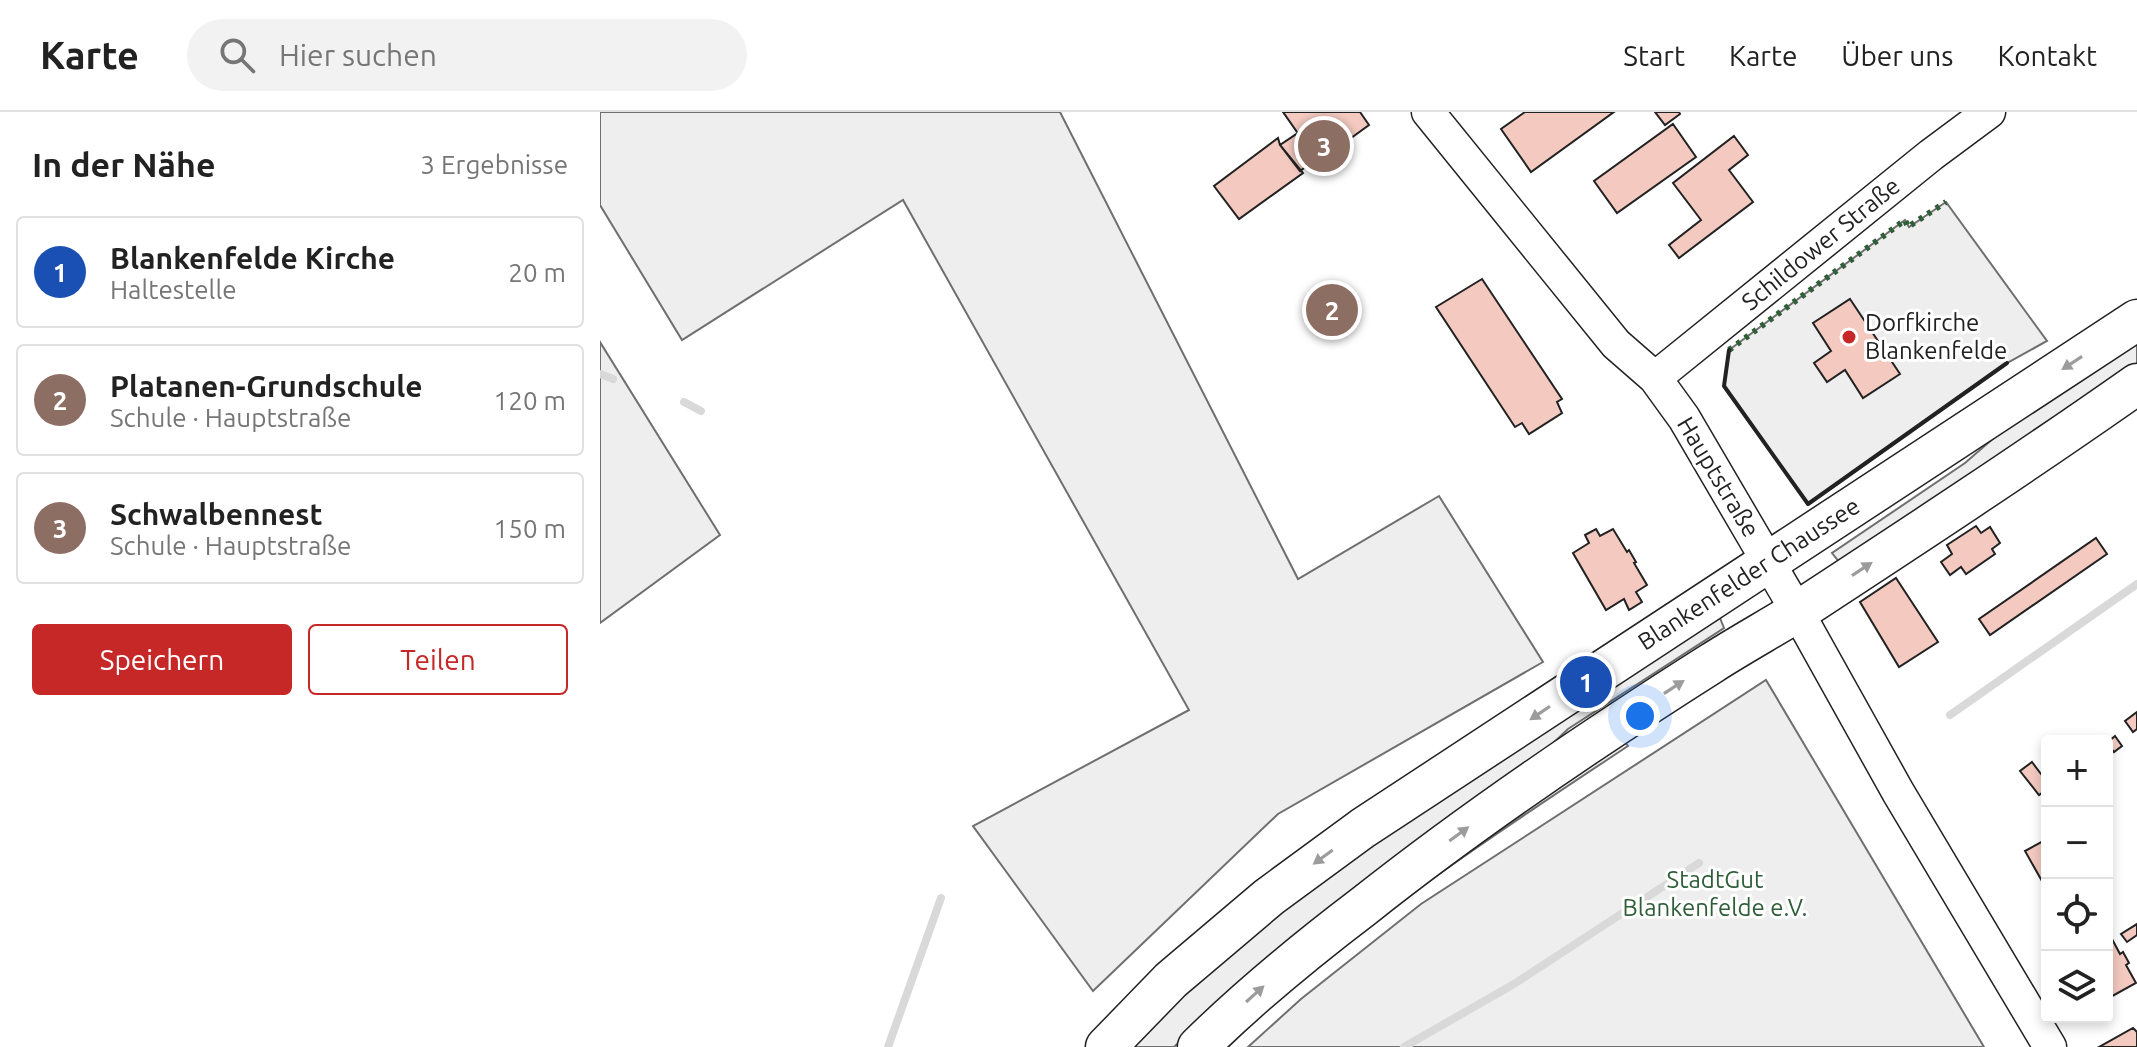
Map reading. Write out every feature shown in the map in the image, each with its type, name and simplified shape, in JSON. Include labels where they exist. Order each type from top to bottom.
[{"type":"main road","name":"Blankenfelder Chaussee","points":[[1106,1047],[1171,980],[1269,897],[1363,828],[2137,320]]},
{"type":"main road","points":[[1198,1047],[1311,947],[1547,770],[1797,611],[2137,384]]},
{"type":"street","name":"Hauptstraße","points":[[1428,112],[1616,344],[1655,378],[1684,418],[1898,792],[2050,1047]]},
{"type":"street","name":"Schildower Straße","points":[[1655,378],[1931,155],[1989,112]]},
{"type":"green space","points":[[600,112],[1060,112],[1298,579],[1439,496],[1543,662],[1278,814],[1093,991],[973,826],[1189,710],[903,200],[682,340],[600,205]]},
{"type":"green space","points":[[1946,202],[2047,341],[2007,363],[1808,504],[1724,386],[1729,350],[1905,220],[1909,227]]},
{"type":"green space","points":[[2137,336],[2137,368],[1840,563],[1832,553],[1965,463],[2026,410]]},
{"type":"green space","points":[[600,342],[720,535],[600,623]]},
{"type":"green space","points":[[1720,618],[1724,628],[1568,729],[1532,763],[1238,987],[1174,1047],[1129,1047],[1168,1006],[1266,920],[1397,824]]},
{"type":"green space","name":"StadtGut Blankenfelde e.V.","points":[[1766,680],[1984,1047],[1248,1047],[1301,999],[1421,904]]},
{"type":"green space","points":[[1624,741],[1628,746],[1420,887],[1321,964],[1228,1047],[1218,1047],[1336,944]]},
{"type":"building","points":[[1283,112],[1360,112],[1369,125],[1318,162]]},
{"type":"building","points":[[1525,112],[1614,112],[1531,172],[1501,129]]},
{"type":"building","points":[[1655,112],[1679,112],[1680,114],[1665,125]]},
{"type":"building","points":[[1673,124],[1696,157],[1617,213],[1594,181]]},
{"type":"building","points":[[1298,133],[1316,159],[1300,171],[1280,145]]},
{"type":"building","points":[[1734,136],[1748,155],[1729,170],[1753,202],[1679,258],[1669,245],[1701,220],[1673,183]]},
{"type":"building","points":[[1278,138],[1280,145],[1303,173],[1239,219],[1214,186]]},
{"type":"building","points":[[1482,279],[1562,399],[1557,402],[1562,413],[1529,434],[1522,423],[1515,427],[1436,307]]},
{"type":"building","name":"Dorfkirche Blankenfelde","points":[[1850,299],[1900,374],[1863,398],[1845,370],[1827,382],[1814,363],[1831,351],[1813,323]]},
{"type":"building","points":[[1976,526],[1981,533],[1990,527],[2000,543],[1992,549],[1995,554],[1966,574],[1961,567],[1950,575],[1941,562],[1952,554],[1947,545]]},
{"type":"building","points":[[1596,529],[1600,536],[1613,529],[1627,552],[1629,550],[1647,585],[1636,592],[1642,602],[1629,610],[1624,599],[1606,610],[1573,553],[1589,543],[1585,535]]},
{"type":"building","points":[[2096,538],[2107,554],[1990,635],[1979,619]]},
{"type":"building","points":[[1896,578],[1938,642],[1899,667],[1860,602]]},
{"type":"building","points":[[2137,712],[2137,729],[2133,732],[2125,721]]},
{"type":"building","points":[[2115,736],[2122,746],[2114,752],[2113,751]]},
{"type":"building","points":[[2032,762],[2041,774],[2041,794],[2039,795],[2020,771]]},
{"type":"building","points":[[2041,842],[2041,879],[2025,851]]},
{"type":"building","points":[[2137,924],[2137,935],[2127,942],[2121,934]]},
{"type":"building","points":[[2113,941],[2120,954],[2123,952],[2136,983],[2113,996]]},
{"type":"building","points":[[2133,1028],[2137,1032],[2137,1047],[2099,1047]]},
{"type":"waterway","points":[[600,374],[613,379]]},
{"type":"waterway","points":[[684,402],[701,411]]},
{"type":"waterway","points":[[1950,715],[2137,584]]},
{"type":"waterway","points":[[1404,1047],[1514,984],[1699,863]]},
{"type":"waterway","points":[[888,1047],[941,898]]},
{"type":"hedge","points":[[1729,350],[1905,220],[1908,227],[1946,202]]},
{"type":"wall","points":[[1729,350],[1724,386],[1808,504],[2007,363]]},
{"type":"place","name":"Schwalbennest","points":[[1324,146]]},
{"type":"place","name":"Platanen-Grundschule","points":[[1332,310]]},
{"type":"place","name":"Dorfkirche Blankenfelde","points":[[1849,337]]},
{"type":"place","name":"Blankenfelde Kirche","points":[[1586,682]]}]
